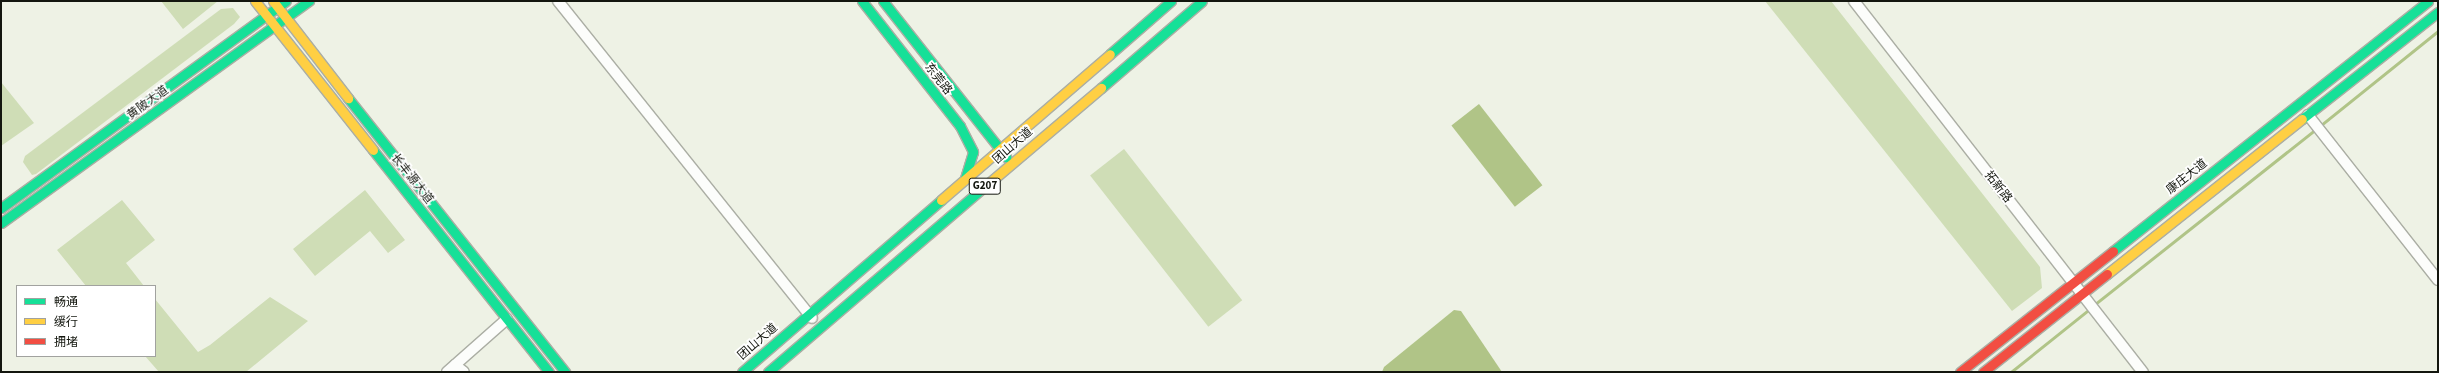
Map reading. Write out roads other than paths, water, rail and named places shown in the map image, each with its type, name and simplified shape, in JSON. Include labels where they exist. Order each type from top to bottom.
[{"type":"main road","name":"长丰源大道","points":[[255,1],[549,372]]},
{"type":"main road","name":"黄陂大道","points":[[1,208],[267,15],[276,4],[286,1]]},
{"type":"main road","name":"黄陂大道","points":[[1,223],[309,1]]},
{"type":"main road","name":"东莞路","points":[[862,1],[960,126],[973,152],[965,179]]},
{"type":"main road","name":"东莞路","points":[[883,1],[1011,163]]},
{"type":"main road","name":"团山大道","points":[[742,372],[1171,1]]},
{"type":"main road","name":"团山大道","points":[[768,372],[1202,1]]},
{"type":"main road","name":"康庄大道","points":[[1960,372],[2428,1]]},
{"type":"main road","name":"长丰源大道","points":[[276,4],[565,372]]},
{"type":"main road","points":[[1983,372],[2438,12]]},
{"type":"street","points":[[558,1],[808,314],[820,327]]},
{"type":"street","name":"拓新路","points":[[1854,1],[2143,372]]},
{"type":"street","points":[[2308,115],[2438,280]]},
{"type":"street","points":[[447,372],[507,319]]},
{"type":"street","points":[[455,365],[464,372]]},
{"type":"waterway","points":[[2320,126],[2438,31]]},
{"type":"waterway","points":[[2094,305],[2316,129]]},
{"type":"waterway","points":[[2011,372],[2091,308]]}]
